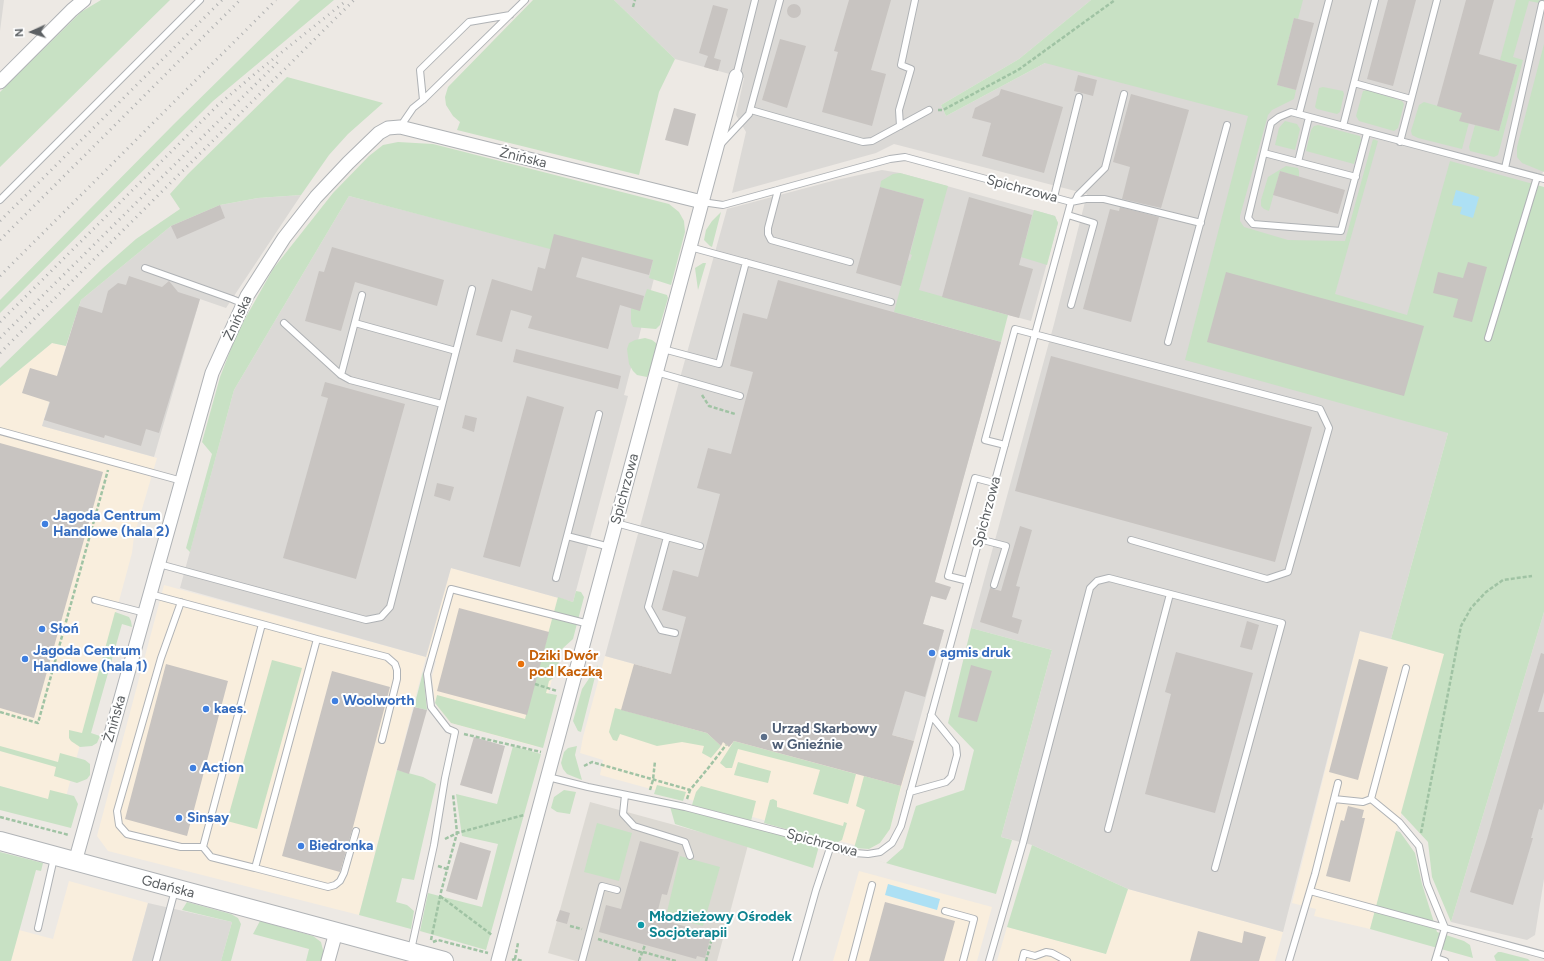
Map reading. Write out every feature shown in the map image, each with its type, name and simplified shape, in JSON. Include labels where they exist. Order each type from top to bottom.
[{"type":"street","points":[[0,82],[72,10],[84,0]]},
{"type":"street","name":"Spichrzowa","points":[[498,961],[736,76]]},
{"type":"street","name":"Żnińska","points":[[75,862],[212,373],[244,304],[284,238],[316,197],[348,163],[379,133],[388,128],[400,127],[702,202]]},
{"type":"street","name":"Gdańska","points":[[0,841],[444,961]]},
{"type":"street","points":[[328,961],[336,932]]},
{"type":"lane","points":[[0,200],[200,0]]},
{"type":"lane","points":[[400,127],[413,108],[525,0]]},
{"type":"lane","points":[[736,76],[755,0]]},
{"type":"lane","points":[[716,149],[749,114],[780,0]]},
{"type":"lane","points":[[900,126],[899,110],[911,69],[901,65],[915,0]]},
{"type":"lane","points":[[1299,114],[1329,0]]},
{"type":"lane","points":[[1343,126],[1375,0]]},
{"type":"lane","points":[[1400,142],[1437,0]]},
{"type":"lane","points":[[1505,168],[1542,4]]},
{"type":"lane","points":[[423,100],[420,70],[469,22],[510,15]]},
{"type":"lane","points":[[1354,83],[1411,99]]},
{"type":"lane","points":[[1073,202],[1105,168],[1124,94]]},
{"type":"lane","points":[[1054,198],[1079,97]]},
{"type":"lane","points":[[750,110],[864,142],[872,141],[929,110]]},
{"type":"lane","points":[[1367,133],[1341,231],[1253,224],[1248,218],[1271,123],[1279,116],[1291,112],[1544,179]]},
{"type":"lane","points":[[1298,162],[1309,117]]},
{"type":"lane","points":[[1168,342],[1227,125]]},
{"type":"lane","points":[[1264,153],[1356,177]]},
{"type":"lane","name":"Spichrzowa","points":[[548,776],[588,787],[685,807],[832,845],[844,851],[868,854],[880,852],[892,843],[901,826],[1068,215],[1073,202],[905,157],[890,159],[723,205],[702,202]]},
{"type":"lane","points":[[1488,338],[1537,177]]},
{"type":"lane","points":[[778,190],[768,228],[768,234],[772,240],[850,262]]},
{"type":"lane","points":[[1073,202],[1086,199],[1104,199],[1201,223]]},
{"type":"lane","points":[[1068,215],[1094,223],[1071,305]]},
{"type":"lane","points":[[690,247],[890,302]]},
{"type":"lane","points":[[663,349],[718,364],[746,262]]},
{"type":"lane","points":[[145,268],[244,304]]},
{"type":"lane","points":[[158,564],[366,620],[381,617],[390,607],[472,289]]},
{"type":"lane","points":[[341,375],[362,295]]},
{"type":"lane","points":[[284,323],[341,375],[350,380],[442,404]]},
{"type":"lane","points":[[355,323],[456,351]]},
{"type":"lane","points":[[1005,445],[985,440],[1015,329],[1320,409],[1329,428],[1288,572],[1267,579],[1131,540]]},
{"type":"lane","points":[[656,372],[740,396]]},
{"type":"lane","points":[[556,578],[599,414]]},
{"type":"lane","points":[[0,431],[182,481]]},
{"type":"lane","points":[[968,582],[948,576],[975,478],[994,484]]},
{"type":"lane","points":[[616,523],[700,546]]},
{"type":"lane","points":[[567,536],[610,547]]},
{"type":"lane","points":[[667,537],[648,607],[661,630],[675,633]]},
{"type":"lane","points":[[979,539],[1006,546],[994,585]]},
{"type":"lane","points":[[989,961],[1023,843],[1090,588],[1097,581],[1109,578],[1282,623],[1215,868]]},
{"type":"lane","points":[[410,952],[434,845],[445,778],[455,732],[448,729],[431,707],[427,674],[451,589],[589,624]]},
{"type":"lane","points":[[150,594],[387,657],[395,664],[397,679],[382,740]]},
{"type":"lane","points":[[1108,829],[1170,594]]},
{"type":"lane","points":[[95,600],[145,613]]},
{"type":"lane","points":[[181,602],[161,658],[117,812],[119,825],[127,834],[181,847],[203,847]]},
{"type":"lane","points":[[203,847],[262,624]]},
{"type":"lane","points":[[255,868],[317,639]]},
{"type":"lane","points":[[1371,799],[1406,668]]},
{"type":"lane","points":[[910,792],[946,782],[951,777],[957,755],[956,746],[931,716]]},
{"type":"lane","points":[[1289,961],[1310,891],[1338,783]]},
{"type":"lane","points":[[625,795],[623,814],[634,826],[685,842],[690,856]]},
{"type":"lane","points":[[1334,799],[1363,802],[1371,799]]},
{"type":"lane","points":[[1371,799],[1399,822],[1419,846],[1427,884],[1444,928],[1435,960],[1445,961]]},
{"type":"lane","points":[[203,847],[211,857],[328,887],[336,885],[340,881],[344,873],[356,831]]},
{"type":"lane","points":[[796,961],[816,890],[832,845]]},
{"type":"lane","points":[[38,928],[55,856]]},
{"type":"lane","points":[[582,961],[602,886],[617,890]]},
{"type":"lane","points":[[852,961],[872,886]]},
{"type":"lane","points":[[156,961],[175,889]]},
{"type":"lane","points":[[1310,891],[1544,955]]},
{"type":"lane","points":[[945,911],[974,919],[963,961]]},
{"type":"lane","points":[[1022,961],[1024,953],[1035,956],[1046,952],[1052,953],[1067,961]]},
{"type":"path","points":[[633,7],[636,0]]},
{"type":"path","points":[[929,110],[943,110],[1018,70],[1115,0]]},
{"type":"path","points":[[694,382],[709,406],[735,414]]},
{"type":"path","points":[[0,712],[38,723],[111,462]]},
{"type":"path","points":[[1419,846],[1462,626],[1471,608],[1486,592],[1503,580],[1532,576]]},
{"type":"path","points":[[535,684],[562,692]]},
{"type":"path","points":[[455,732],[546,753]]},
{"type":"path","points":[[463,741],[465,734]]},
{"type":"path","points":[[584,766],[592,762],[690,790],[710,768],[726,745]]},
{"type":"path","points":[[648,799],[653,780],[655,761]]},
{"type":"path","points":[[431,940],[440,896],[457,833],[453,793]]},
{"type":"path","points":[[434,845],[457,833],[528,814]]},
{"type":"path","points":[[440,896],[493,936]]},
{"type":"path","points":[[706,961],[713,934]]},
{"type":"path","points":[[589,936],[676,961]]},
{"type":"path","points":[[639,961],[646,945]]},
{"type":"shaded area","points":[[0,0],[4,0],[0,31]]},
{"type":"shaded area","points":[[614,0],[1091,0],[1019,59],[941,105],[946,116],[1045,63],[1134,0],[1544,0],[1544,168],[1448,433],[1391,639],[1360,631],[1283,932],[1128,889],[1032,845],[1001,837],[1052,650],[971,628],[1054,324],[1087,194],[894,144],[876,153],[732,193],[746,132],[736,115],[744,78],[675,59]]},
{"type":"shaded area","points":[[882,170],[900,173],[1055,216],[1058,223],[1031,321],[919,291],[912,317],[1001,342],[923,624],[944,630],[914,741],[605,656],[727,209],[836,180]]},
{"type":"shaded area","points":[[301,195],[226,308],[200,299],[154,457],[42,426],[81,300],[171,226],[220,205],[258,198]]},
{"type":"shaded area","points":[[349,196],[538,245],[660,255],[624,395],[628,396],[573,602],[451,568],[426,657],[180,588],[234,390]]},
{"type":"shaded area","points":[[52,343],[66,346],[42,426],[157,458],[134,536],[132,553],[64,804],[0,786],[0,386]]},
{"type":"shaded area","points":[[451,568],[573,602],[534,746],[451,723],[435,703],[432,677],[436,661],[426,657]]},
{"type":"shaded area","points":[[164,585],[426,657],[359,915],[108,851],[97,836]]},
{"type":"shaded area","points":[[1544,612],[1544,879],[1535,935],[1527,940],[1451,922]]},
{"type":"shaded area","points":[[1360,631],[1445,654],[1370,929],[1314,916],[1316,909],[1292,903]]},
{"type":"shaded area","points":[[605,656],[914,741],[890,829],[880,843],[869,849],[600,775],[603,760],[580,753]]},
{"type":"shaded area","points":[[590,802],[748,845],[717,961],[576,961],[548,953]]},
{"type":"shaded area","points":[[859,871],[992,907],[977,961],[833,961]]},
{"type":"shaded area","points":[[69,881],[148,903],[132,961],[11,961],[19,930],[53,939]]},
{"type":"shaded area","points":[[1128,889],[1283,932],[1275,961],[997,961],[1007,927],[1106,954]]},
{"type":"shaded area","points":[[148,903],[232,922],[221,961],[132,961]]},
{"type":"green space","points":[[101,0],[170,0],[0,167],[0,92],[81,12]]},
{"type":"green space","points":[[300,0],[334,0],[213,101],[0,313],[0,300],[174,124]]},
{"type":"green space","points":[[533,0],[614,0],[675,59],[659,92],[639,175],[457,130],[460,122],[453,116],[446,105],[445,97],[448,87]]},
{"type":"green space","points":[[1091,0],[1303,0],[1298,19],[1294,18],[1277,85],[1296,90],[1294,99],[1272,110],[1268,115],[1240,216],[1240,221],[1244,227],[1288,240],[1345,241],[1373,139],[1378,141],[1335,294],[1407,315],[1450,161],[1544,187],[1544,612],[1451,922],[1432,877],[1428,842],[1401,813],[1444,654],[1391,639],[1448,433],[1185,360],[1248,116],[1045,63],[946,116],[941,105],[1019,59]]},
{"type":"green space","points":[[1516,0],[1544,0],[1544,4],[1529,1],[1513,57],[1523,60],[1498,155],[1494,157],[1470,151],[1469,147],[1475,125],[1499,131],[1517,65],[1500,60]]},
{"type":"green space","points":[[1544,44],[1544,172],[1522,163],[1517,157],[1517,147]]},
{"type":"green space","points":[[287,77],[383,103],[348,134],[329,155],[301,195],[258,198],[220,205],[171,226],[81,300],[66,346],[52,343],[0,386],[0,368],[103,268],[136,239],[180,209],[170,194],[188,174]]},
{"type":"green space","points":[[1323,87],[1343,91],[1344,94],[1340,112],[1337,114],[1317,109],[1315,107],[1319,88]]},
{"type":"green space","points":[[1367,90],[1402,101],[1404,104],[1398,128],[1394,131],[1359,121],[1356,116],[1363,91]]},
{"type":"green space","points":[[1475,100],[1462,149],[1418,138],[1412,135],[1411,131],[1419,105],[1424,102],[1462,113]]},
{"type":"green space","points":[[1285,121],[1297,124],[1300,129],[1295,150],[1275,145],[1279,128]]},
{"type":"green space","points":[[1318,125],[1360,136],[1361,141],[1354,164],[1306,151],[1311,130],[1314,126]]},
{"type":"green space","points":[[398,142],[433,144],[669,204],[679,212],[684,221],[685,232],[671,285],[649,278],[653,260],[550,249],[349,196],[234,390],[190,552],[186,548],[212,454],[202,442],[220,377],[237,333],[273,269],[333,193],[369,156],[383,145]]},
{"type":"green space","points":[[1286,166],[1298,168],[1299,177],[1280,171],[1269,211],[1264,209],[1261,206],[1261,200],[1268,177]]},
{"type":"green space","points":[[900,173],[948,186],[919,290],[1008,315],[1001,342],[894,312],[908,260],[910,261],[912,255],[910,254],[924,199],[880,187],[881,181],[893,174]]},
{"type":"green space","points":[[1034,210],[1055,216],[1058,223],[1047,265],[1021,257]]},
{"type":"green space","points":[[721,212],[712,247],[704,240],[706,230]]},
{"type":"green space","points":[[703,263],[706,263],[698,290],[695,268]]},
{"type":"green space","points":[[647,289],[667,295],[668,298],[660,325],[656,329],[633,327],[631,322],[631,308],[640,310]]},
{"type":"green space","points":[[645,338],[656,343],[656,348],[647,377],[637,375],[633,371],[629,364],[627,349],[629,343]]},
{"type":"green space","points":[[576,591],[581,592],[584,597],[573,639],[562,649],[555,677],[549,681],[546,693],[557,695],[543,748],[451,723],[435,703],[437,695],[525,719],[558,597],[573,602]]},
{"type":"green space","points":[[115,612],[129,617],[132,627],[122,624],[91,733],[100,736],[97,743],[92,746],[80,747],[69,738],[69,730],[82,733]]},
{"type":"green space","points":[[971,628],[1052,650],[1001,837],[1012,840],[996,894],[861,856],[886,863],[903,848],[916,806],[964,790],[974,750],[948,723]]},
{"type":"green space","points":[[272,660],[302,668],[257,829],[227,821]]},
{"type":"green space","points":[[598,665],[581,732],[578,731],[573,721],[582,689]]},
{"type":"green space","points":[[423,672],[427,710],[414,707]]},
{"type":"green space","points":[[615,708],[707,733],[721,746],[711,758],[702,753],[704,746],[682,742],[657,746],[620,734],[617,741],[613,740],[609,732]]},
{"type":"green space","points":[[734,741],[856,774],[848,804],[813,794],[820,770],[738,749],[732,768],[726,768],[720,763]]},
{"type":"green space","points":[[0,746],[58,762],[60,753],[85,760],[90,764],[90,775],[87,779],[77,783],[54,776],[56,767],[0,751]]},
{"type":"green space","points":[[513,746],[541,754],[486,950],[420,931],[428,893],[482,907],[498,844],[462,836],[456,794],[497,804]]},
{"type":"green space","points":[[577,746],[575,755],[582,780],[567,774],[561,763],[564,752],[568,748]]},
{"type":"green space","points":[[738,762],[771,771],[768,783],[734,775]]},
{"type":"green space","points":[[397,770],[423,777],[436,784],[414,880],[402,878],[396,902],[407,905],[414,911],[411,929],[359,915]]},
{"type":"green space","points":[[864,776],[901,786],[890,829],[880,843],[869,849],[854,848],[865,810],[856,806]]},
{"type":"green space","points":[[657,785],[686,792],[683,801],[654,794]]},
{"type":"green space","points":[[0,786],[48,799],[50,790],[74,796],[78,804],[71,828],[0,810]]},
{"type":"green space","points":[[701,786],[756,801],[751,821],[692,805],[696,792]]},
{"type":"green space","points":[[564,790],[576,792],[570,814],[557,812],[551,808],[554,797]]},
{"type":"green space","points":[[773,799],[777,801],[777,807],[843,826],[844,822],[847,823],[842,840],[836,843],[764,823],[770,800]]},
{"type":"green space","points":[[669,803],[819,846],[813,868],[675,824]]},
{"type":"green space","points":[[597,823],[632,833],[619,881],[584,872]]},
{"type":"green space","points":[[1396,831],[1400,832],[1415,853],[1422,884],[1437,932],[1464,941],[1470,945],[1473,958],[1370,929]]},
{"type":"green space","points":[[1032,845],[1128,889],[1106,954],[1007,927]]},
{"type":"green space","points":[[0,852],[43,863],[41,871],[36,870],[11,961],[0,961]]},
{"type":"green space","points":[[680,856],[720,867],[703,926],[666,916]]},
{"type":"green space","points":[[187,902],[231,914],[238,918],[241,924],[231,961],[221,961],[232,922],[182,910]]},
{"type":"green space","points":[[260,921],[313,936],[321,942],[324,954],[323,961],[306,961],[309,949],[253,934]]},
{"type":"green space","points":[[1498,952],[1528,959],[1530,961],[1496,961],[1494,956]]},
{"type":"water","points":[[1456,190],[1479,197],[1473,218],[1460,214],[1462,207],[1452,205]]},
{"type":"water","points":[[888,884],[940,899],[937,910],[885,895]]},
{"type":"building","points":[[849,0],[891,0],[871,70],[886,74],[872,126],[822,112],[838,52],[834,51]]},
{"type":"building","points":[[1388,0],[1416,0],[1393,86],[1367,79]]},
{"type":"building","points":[[1466,0],[1494,0],[1479,54],[1517,65],[1499,131],[1459,121],[1462,113],[1437,106]]},
{"type":"building","points":[[794,4],[799,6],[801,11],[799,16],[794,18],[789,16],[787,11],[789,6]]},
{"type":"building","points":[[713,5],[728,9],[714,58],[721,60],[718,71],[704,67],[708,56],[699,53]]},
{"type":"building","points":[[1294,18],[1314,23],[1296,90],[1277,85]]},
{"type":"building","points":[[780,39],[806,46],[787,108],[762,100]]},
{"type":"building","points":[[1078,75],[1097,80],[1093,96],[1074,91]]},
{"type":"building","points":[[1001,89],[1063,107],[1044,173],[982,156],[991,123],[972,118],[975,108],[999,95]]},
{"type":"building","points":[[1131,94],[1189,110],[1161,208],[1122,199],[1130,167],[1113,162]]},
{"type":"building","points":[[674,108],[696,114],[688,146],[665,140]]},
{"type":"building","points":[[1280,171],[1345,190],[1338,214],[1273,195]]},
{"type":"building","points":[[880,187],[924,199],[901,286],[856,273]]},
{"type":"building","points":[[969,197],[1032,215],[1019,265],[1033,269],[1019,318],[942,297]]},
{"type":"building","points":[[220,205],[225,218],[177,239],[171,226]]},
{"type":"building","points":[[1120,207],[1159,217],[1131,322],[1083,309],[1110,209],[1119,211]]},
{"type":"building","points":[[554,234],[653,260],[649,275],[582,257],[576,277],[644,296],[640,311],[620,305],[608,349],[528,328],[532,316],[511,310],[502,342],[476,335],[492,279],[532,291],[538,267],[545,269]]},
{"type":"building","points":[[332,247],[444,280],[437,306],[355,282],[341,331],[305,321],[319,271],[324,272]]},
{"type":"building","points":[[1468,262],[1487,267],[1472,322],[1453,317],[1458,299],[1433,293],[1438,272],[1463,278]]},
{"type":"building","points":[[1226,272],[1424,326],[1404,396],[1207,342]]},
{"type":"building","points":[[129,276],[162,287],[169,281],[178,292],[200,299],[159,433],[146,429],[141,446],[105,435],[104,438],[44,420],[50,402],[22,393],[30,368],[57,376],[79,306],[102,313],[108,291],[118,283],[126,285]]},
{"type":"building","points":[[778,280],[1001,342],[935,582],[951,587],[946,600],[931,596],[923,624],[944,630],[925,697],[905,691],[892,735],[914,741],[901,786],[734,741],[729,747],[723,742],[721,746],[707,733],[621,710],[634,664],[671,674],[686,617],[662,610],[673,570],[698,577],[720,494],[697,488],[708,448],[731,454],[753,372],[730,366],[743,313],[767,319]]},
{"type":"building","points":[[516,349],[621,376],[618,389],[513,362]]},
{"type":"building","points":[[1051,356],[1312,427],[1275,562],[1015,491]]},
{"type":"building","points":[[325,382],[405,404],[356,579],[283,558],[328,398],[321,396]]},
{"type":"building","points":[[527,396],[564,407],[520,567],[483,557]]},
{"type":"building","points":[[465,415],[477,418],[474,432],[462,428]]},
{"type":"building","name":"Jagoda Centrum Handlowe (hala 2)","points":[[0,443],[103,472],[34,718],[0,708]]},
{"type":"building","points":[[437,483],[454,487],[450,501],[434,496]]},
{"type":"building","points":[[1020,526],[1032,530],[1016,586],[1020,587],[1012,617],[1022,620],[1018,634],[980,622],[990,588],[1001,591]]},
{"type":"building","points":[[459,608],[549,632],[527,715],[437,691]]},
{"type":"building","points":[[1247,621],[1259,625],[1252,650],[1240,647]]},
{"type":"building","points":[[1176,652],[1253,673],[1215,813],[1145,794],[1171,694],[1165,692]]},
{"type":"building","points":[[1541,653],[1544,654],[1544,692],[1538,712],[1544,712],[1544,802],[1542,810],[1539,809],[1531,838],[1533,838],[1513,905],[1470,892],[1487,839]]},
{"type":"building","points":[[1359,659],[1388,667],[1358,780],[1329,772]]},
{"type":"building","points":[[166,664],[228,681],[187,836],[125,819]]},
{"type":"building","points":[[971,665],[992,671],[977,722],[958,717]]},
{"type":"building","points":[[332,671],[390,687],[340,872],[282,856]]},
{"type":"building","points":[[414,707],[427,710],[409,774],[397,770]]},
{"type":"building","points":[[474,737],[505,746],[492,794],[460,785]]},
{"type":"building","points":[[1348,806],[1364,810],[1362,818],[1365,818],[1350,882],[1326,876],[1341,820],[1344,821]]},
{"type":"building","points":[[640,841],[679,852],[667,895],[662,894],[656,918],[704,932],[703,937],[710,939],[705,958],[697,956],[696,959],[599,932],[606,905],[621,909]]},
{"type":"building","points":[[460,842],[491,851],[477,900],[446,891]]},
{"type":"building","points":[[885,902],[955,921],[944,961],[869,961]]},
{"type":"building","points":[[560,910],[570,913],[567,924],[556,921]]},
{"type":"building","points":[[1198,931],[1242,943],[1244,931],[1266,937],[1259,961],[1190,961]]},
{"type":"railway","points":[[0,221],[222,0]]},
{"type":"railway","points":[[0,240],[240,0]]},
{"type":"railway","points":[[0,276],[276,0]]},
{"type":"railway","points":[[0,322],[217,106],[347,0]]},
{"type":"railway","points":[[0,353],[354,0]]},
{"type":"railway","points":[[0,338],[280,60]]},
{"type":"place","name":"Jagoda Centrum Handlowe (hala 2)","points":[[45,524]]},
{"type":"place","name":"Słoń","points":[[42,629]]},
{"type":"place","name":"agmis druk","points":[[932,653]]},
{"type":"place","name":"Jagoda Centrum Handlowe (hala 1)","points":[[25,659]]},
{"type":"place","name":"Dziki Dwór pod Kaczką","points":[[521,664]]},
{"type":"place","name":"Woolworth","points":[[335,701]]},
{"type":"place","name":"kaes.","points":[[206,709]]},
{"type":"place","name":"Urząd Skarbowy w Gnieźnie","points":[[764,737]]},
{"type":"place","name":"Action","points":[[193,768]]},
{"type":"place","name":"Sinsay","points":[[179,818]]},
{"type":"place","name":"Biedronka","points":[[301,846]]},
{"type":"place","name":"Młodzieżowy Ośrodek Socjoterapii","points":[[641,925]]}]
